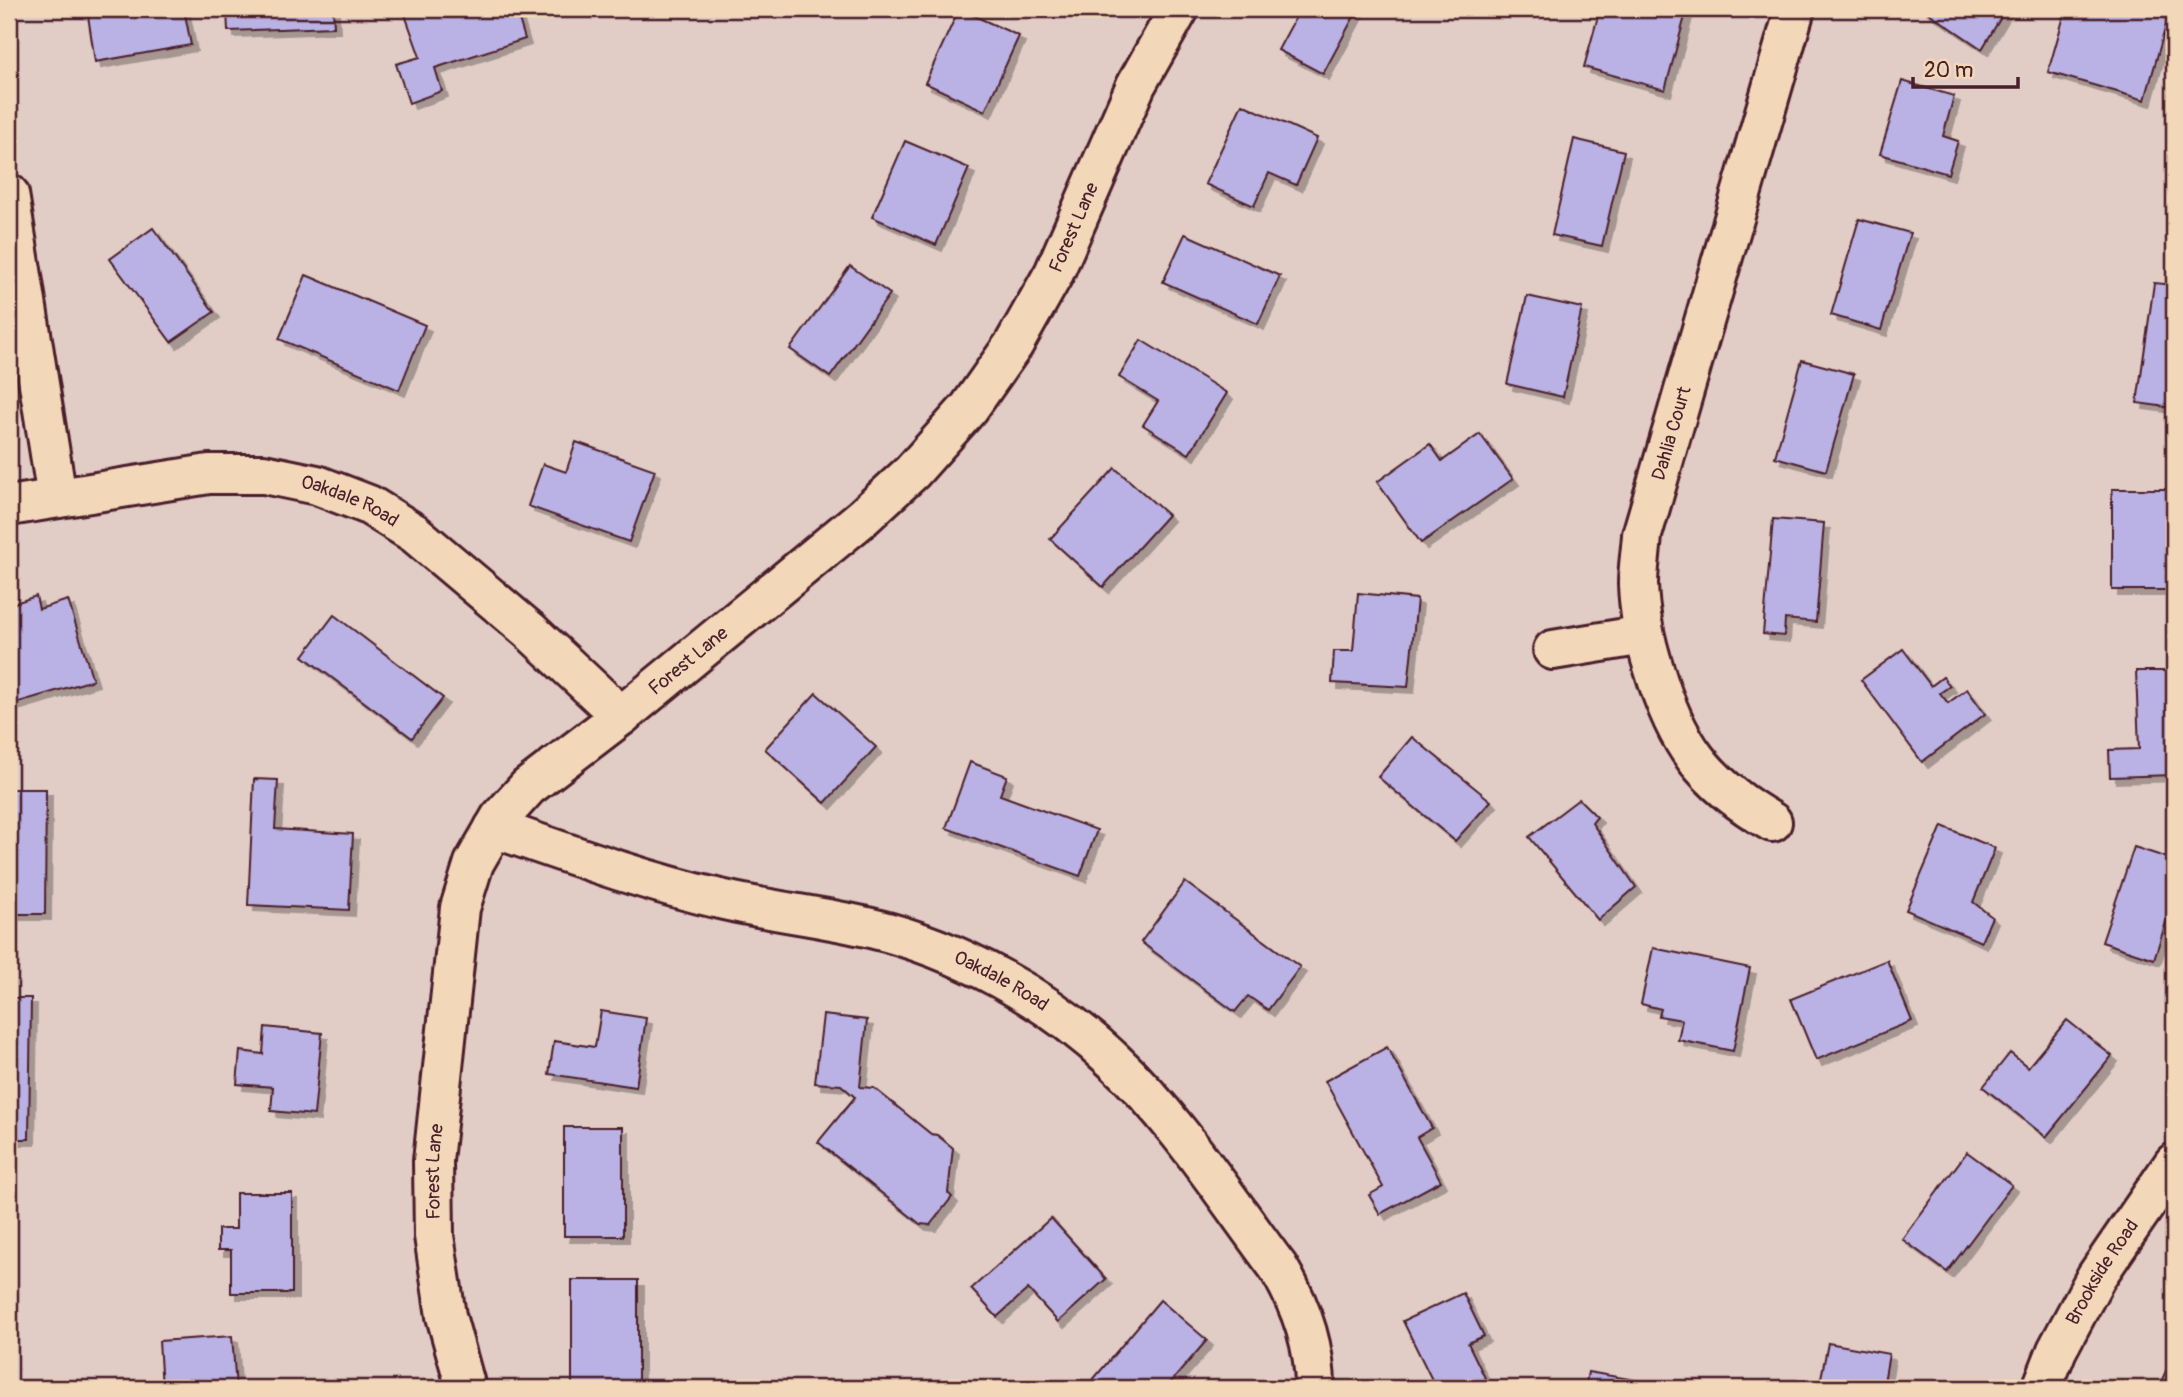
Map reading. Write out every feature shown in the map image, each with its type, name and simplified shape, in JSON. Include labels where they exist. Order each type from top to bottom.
[{"type":"street","name":"Forest Lane","points":[[466,1388],[446,1316],[434,1236],[433,1161],[460,908],[474,863],[494,828],[528,787],[621,716],[862,518],[912,472],[970,408],[1014,344],[1054,273],[1136,85],[1179,9]]},
{"type":"street","name":"Dahlia Court","points":[[1772,822],[1745,807],[1714,781],[1687,748],[1665,708],[1644,635],[1638,582],[1642,535],[1795,9]]},
{"type":"street","points":[[9,194],[57,498]]},
{"type":"street","name":"Oakdale Road","points":[[9,506],[209,474],[264,474],[317,485],[369,505],[414,534],[529,630],[621,716]]},
{"type":"street","points":[[1553,650],[1644,635]]},
{"type":"street","name":"Oakdale Road","points":[[494,828],[640,878],[722,900],[872,928],[923,944],[998,978],[1055,1013],[1114,1060],[1161,1111],[1278,1268],[1305,1325],[1315,1370],[1315,1388]]},
{"type":"street","name":"Brookside Road","points":[[2042,1388],[2057,1350],[2096,1278],[2174,1163]]},
{"type":"building","points":[[87,9],[184,9],[191,45],[95,62]]},
{"type":"building","points":[[227,9],[333,9],[334,27],[228,31]]},
{"type":"building","points":[[403,9],[516,9],[525,39],[435,68],[442,91],[409,103],[396,64],[420,57]]},
{"type":"building","points":[[959,9],[1019,36],[985,111],[925,83]]},
{"type":"building","points":[[1300,9],[1358,9],[1323,74],[1278,50]]},
{"type":"building","points":[[1600,9],[1687,9],[1665,90],[1584,67]]},
{"type":"building","points":[[1923,9],[2006,9],[1982,49]]},
{"type":"building","points":[[2066,9],[2136,9],[2168,18],[2145,100],[2048,72]]},
{"type":"building","points":[[1902,81],[1954,96],[1943,136],[1958,141],[1948,174],[1880,154]]},
{"type":"building","points":[[1242,104],[1317,138],[1296,185],[1269,173],[1254,206],[1205,184]]},
{"type":"building","points":[[1574,139],[1624,151],[1602,246],[1552,235]]},
{"type":"building","points":[[905,141],[969,168],[936,245],[872,217]]},
{"type":"building","points":[[1859,219],[1910,233],[1881,330],[1831,315]]},
{"type":"building","points":[[153,228],[214,312],[171,342],[110,259]]},
{"type":"building","points":[[1185,234],[1280,276],[1258,324],[1163,282]]},
{"type":"building","points":[[850,266],[890,294],[830,377],[790,349]]},
{"type":"building","points":[[306,275],[425,325],[399,390],[279,339]]},
{"type":"building","points":[[2154,283],[2174,285],[2174,408],[2137,403]]},
{"type":"building","points":[[1527,296],[1582,308],[1563,397],[1507,384]]},
{"type":"building","points":[[1141,340],[1227,393],[1189,454],[1143,425],[1158,401],[1119,377]]},
{"type":"building","points":[[1802,360],[1854,374],[1826,471],[1775,457]]},
{"type":"building","points":[[1480,434],[1513,479],[1421,543],[1377,482],[1430,444],[1442,461]]},
{"type":"building","points":[[576,442],[655,470],[629,542],[528,506],[543,464],[566,472]]},
{"type":"building","points":[[1115,468],[1168,515],[1103,587],[1050,539]]},
{"type":"building","points":[[2112,489],[2174,489],[2174,590],[2112,590]]},
{"type":"building","points":[[1773,519],[1824,523],[1816,622],[1785,619],[1784,636],[1763,634]]},
{"type":"building","points":[[1358,593],[1417,599],[1408,687],[1332,683],[1334,651],[1353,651]]},
{"type":"building","points":[[36,596],[39,609],[68,600],[93,680],[9,705],[9,605]]},
{"type":"building","points":[[334,615],[443,698],[412,738],[303,656]]},
{"type":"building","points":[[1903,649],[1931,686],[1943,677],[1950,686],[1940,693],[1948,703],[1967,689],[1985,714],[1922,762],[1861,680]]},
{"type":"building","points":[[2136,671],[2174,671],[2174,775],[2110,777],[2109,750],[2139,749]]},
{"type":"building","points":[[816,693],[876,747],[825,803],[765,749]]},
{"type":"building","points":[[1412,737],[1491,801],[1455,841],[1378,777]]},
{"type":"building","points":[[970,762],[1007,776],[1000,795],[1097,830],[1080,876],[946,828]]},
{"type":"building","points":[[254,779],[278,780],[275,829],[353,834],[349,910],[248,905]]},
{"type":"building","points":[[9,789],[46,789],[45,914],[9,914]]},
{"type":"building","points":[[1579,799],[1597,817],[1592,823],[1636,887],[1598,920],[1529,837]]},
{"type":"building","points":[[1942,826],[1995,848],[1973,902],[1992,917],[1981,942],[1906,910]]},
{"type":"building","points":[[2134,847],[2174,860],[2174,898],[2154,959],[2102,942]]},
{"type":"building","points":[[1185,882],[1300,967],[1268,1010],[1248,996],[1235,1012],[1141,942]]},
{"type":"building","points":[[1653,948],[1750,968],[1733,1051],[1678,1040],[1682,1020],[1659,1016],[1661,1009],[1641,1004]]},
{"type":"building","points":[[1887,960],[1912,1021],[1816,1060],[1791,999]]},
{"type":"building","points":[[9,998],[31,998],[29,1139],[9,1139]]},
{"type":"building","points":[[601,1011],[646,1018],[636,1087],[549,1074],[554,1041],[595,1047]]},
{"type":"building","points":[[823,1015],[867,1020],[860,1087],[874,1088],[931,1134],[937,1135],[953,1148],[948,1193],[952,1197],[930,1225],[920,1224],[818,1142],[855,1097],[841,1085],[815,1083]]},
{"type":"building","points":[[2067,1020],[2112,1056],[2046,1137],[1983,1087],[2010,1053],[2028,1067]]},
{"type":"building","points":[[265,1027],[322,1033],[314,1115],[271,1111],[273,1087],[237,1084],[240,1051],[263,1054]]},
{"type":"building","points":[[1387,1047],[1432,1128],[1417,1137],[1441,1181],[1380,1214],[1369,1195],[1383,1187],[1325,1081]]},
{"type":"building","points":[[564,1127],[623,1127],[623,1236],[564,1236]]},
{"type":"building","points":[[1967,1152],[2012,1185],[1947,1272],[1902,1239]]},
{"type":"building","points":[[236,1193],[292,1193],[292,1293],[231,1293],[231,1250],[218,1250],[218,1229],[236,1229]]},
{"type":"building","points":[[1051,1218],[1106,1279],[1058,1322],[1028,1289],[997,1317],[971,1289]]},
{"type":"building","points":[[572,1280],[638,1280],[638,1388],[572,1388]]},
{"type":"building","points":[[1463,1293],[1484,1336],[1468,1343],[1490,1388],[1436,1388],[1403,1321]]},
{"type":"building","points":[[1160,1300],[1207,1340],[1166,1388],[1086,1388]]},
{"type":"building","points":[[232,1336],[236,1388],[162,1388],[159,1341]]},
{"type":"building","points":[[1828,1343],[1889,1354],[1883,1388],[1819,1388]]},
{"type":"building","points":[[2174,1354],[2174,1388],[2158,1388]]},
{"type":"building","points":[[1588,1372],[1682,1388],[1585,1388]]}]
